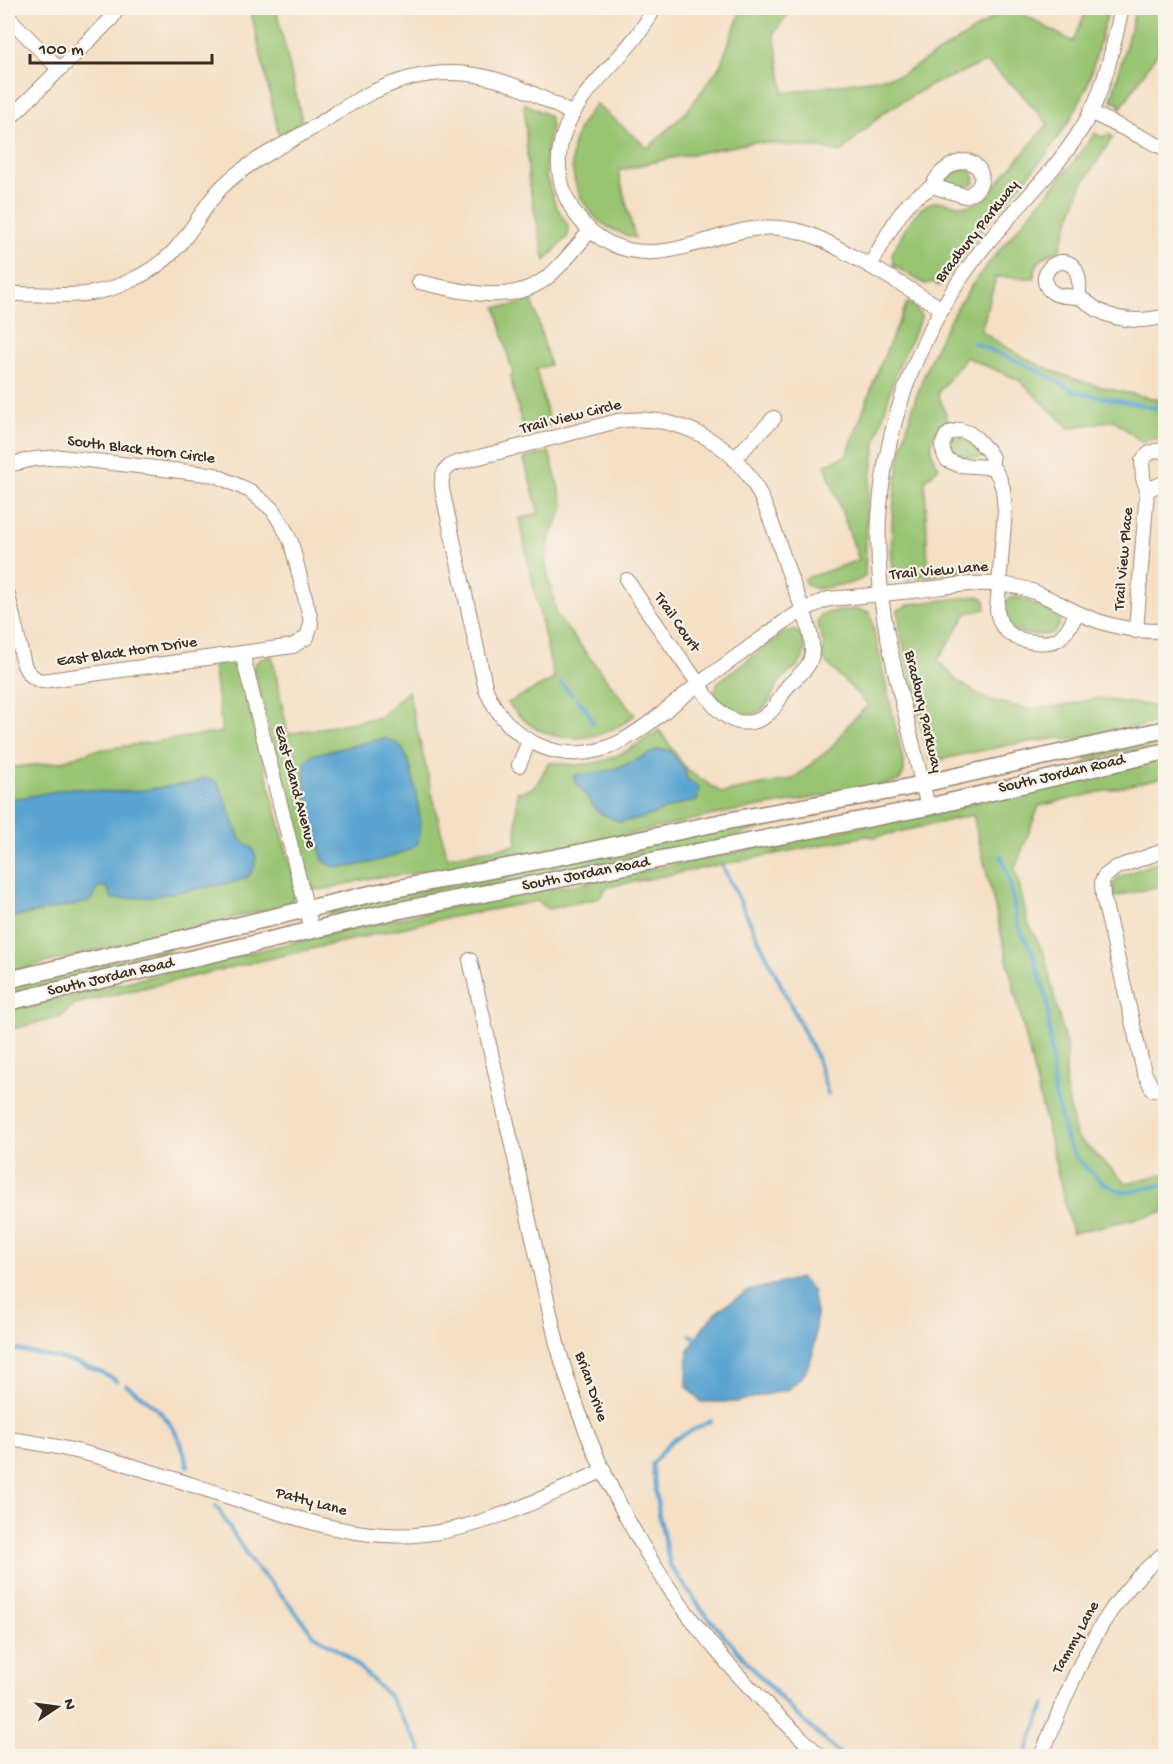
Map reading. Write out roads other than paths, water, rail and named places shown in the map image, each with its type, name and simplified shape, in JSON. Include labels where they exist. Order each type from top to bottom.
[{"type":"main road","name":"South Jordan Road","points":[[8,980],[419,883],[922,784],[1166,729]]},
{"type":"main road","name":"South Jordan Road","points":[[8,1002],[408,908],[928,807],[1166,751]]},
{"type":"street","points":[[8,120],[111,19],[118,8]]},
{"type":"street","points":[[654,8],[636,36],[572,114],[560,146],[561,184],[570,205],[590,231],[617,247],[657,253],[754,228],[786,228],[819,238],[942,308]]},
{"type":"street","name":"Bradbury Parkway","points":[[928,807],[888,639],[881,594],[879,522],[881,493],[894,422],[908,378],[942,308],[978,254],[1070,146],[1090,112],[1103,80],[1122,8]]},
{"type":"street","points":[[8,17],[59,69]]},
{"type":"street","points":[[8,294],[85,295],[103,292],[133,279],[172,253],[227,182],[252,164],[373,92],[406,79],[430,74],[469,73],[506,81],[572,114]]},
{"type":"street","points":[[1090,112],[1166,148]]},
{"type":"street","points":[[870,266],[908,203],[932,186]]},
{"type":"street","points":[[419,282],[478,294],[517,292],[547,277],[590,231]]},
{"type":"street","points":[[1078,297],[1098,310],[1118,318],[1146,320],[1166,316]]},
{"type":"street","points":[[734,459],[774,418]]},
{"type":"street","name":"Trail View Circle","points":[[699,684],[720,711],[730,719],[748,723],[764,718],[771,712],[784,691],[806,669],[813,649],[812,638],[802,612],[766,508],[753,482],[734,459],[713,441],[685,427],[664,421],[636,419],[607,424],[442,468],[443,494],[486,690],[499,713],[515,731],[529,741],[549,749],[586,752],[603,749],[620,742],[635,732],[699,684],[784,622],[802,612],[815,604],[881,594]]},
{"type":"street","name":"Trail View Place","points":[[1136,631],[1147,490],[1143,478],[1142,461],[1151,452],[1166,451]]},
{"type":"street","name":"South Black Horn Circle","points":[[8,465],[34,459],[61,457],[209,474],[224,478],[259,497],[272,509],[291,542],[310,616],[312,641],[242,653]]},
{"type":"street","points":[[992,466],[999,477],[1006,502],[1000,584]]},
{"type":"street","name":"Trail View Place","points":[[1147,490],[1166,482]]},
{"type":"street","name":"Trail Court","points":[[627,580],[699,684]]},
{"type":"street","name":"Trail View Lane","points":[[1000,584],[997,601],[998,618],[1005,631],[1016,639],[1038,643],[1054,641],[1066,632],[1077,613]]},
{"type":"street","name":"Trail View Lane","points":[[881,594],[963,585],[1012,585],[1034,591],[1077,613],[1109,625],[1136,631],[1166,631]]},
{"type":"street","name":"East Black Horn Drive","points":[[8,595],[29,683],[242,653]]},
{"type":"street","name":"East Eland Avenue","points":[[242,653],[312,930]]},
{"type":"street","points":[[519,765],[529,741]]},
{"type":"street","points":[[1155,1093],[1144,1072],[1103,896],[1101,876],[1115,868],[1166,850]]},
{"type":"street","name":"Brian Drive","points":[[470,960],[558,1344],[571,1390],[604,1470],[635,1534],[684,1608],[740,1677],[820,1756]]},
{"type":"street","name":"Patty Lane","points":[[8,1440],[46,1444],[86,1453],[137,1467],[294,1518],[343,1530],[386,1535],[424,1535],[464,1527],[544,1497],[604,1470]]},
{"type":"street","name":"Tammy Lane","points":[[1041,1756],[1078,1667],[1098,1629],[1133,1582],[1166,1552]]},
{"type":"water","points":[[385,738],[401,747],[409,766],[419,809],[418,842],[406,851],[370,863],[347,867],[331,865],[323,860],[310,810],[304,771],[306,762],[312,755]]},
{"type":"water","points":[[657,750],[669,750],[685,770],[687,779],[699,787],[697,801],[683,803],[643,818],[620,822],[598,812],[574,780],[574,775],[607,771]]},
{"type":"water","points":[[203,778],[214,780],[220,787],[240,839],[253,849],[256,857],[254,868],[249,876],[236,882],[150,897],[112,899],[107,887],[97,887],[95,895],[89,902],[8,918],[8,800],[73,788],[110,792],[134,791],[194,783]]},
{"type":"water","points":[[800,1278],[812,1290],[816,1314],[814,1350],[805,1373],[789,1389],[735,1402],[701,1402],[687,1386],[688,1351],[705,1325],[721,1308],[749,1291]]},
{"type":"waterway","points":[[974,343],[1035,369],[1076,392],[1166,410]]},
{"type":"waterway","points":[[561,683],[572,695]]},
{"type":"waterway","points":[[577,699],[586,708],[593,723]]},
{"type":"waterway","points":[[1001,856],[1009,878],[1017,922],[1032,951],[1047,999],[1054,1091],[1069,1146],[1084,1166],[1102,1182],[1119,1191],[1129,1192],[1166,1184]]},
{"type":"waterway","points":[[723,867],[817,1058],[828,1094]]},
{"type":"waterway","points":[[690,1335],[700,1340]]},
{"type":"waterway","points":[[8,1348],[77,1363],[117,1381]]},
{"type":"waterway","points":[[126,1385],[149,1402],[169,1422],[180,1442],[188,1466]]},
{"type":"waterway","points":[[711,1421],[671,1441],[652,1464],[659,1515],[670,1565],[702,1610],[756,1672],[796,1714],[842,1756]]},
{"type":"waterway","points":[[216,1506],[252,1563],[313,1634],[346,1655],[388,1695],[419,1745],[423,1756]]},
{"type":"waterway","points":[[1025,1756],[1045,1704]]}]
